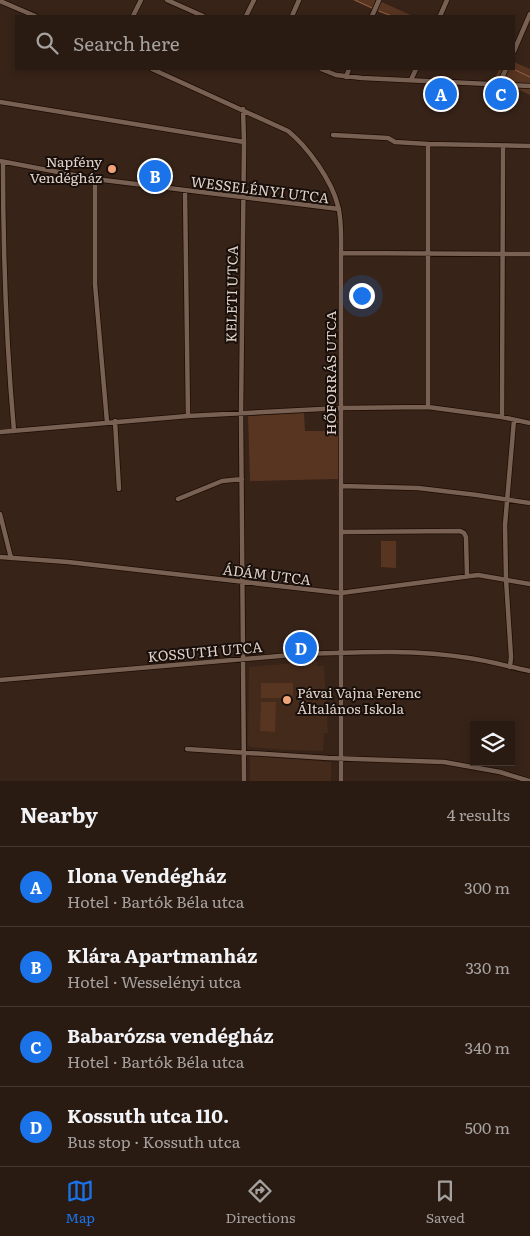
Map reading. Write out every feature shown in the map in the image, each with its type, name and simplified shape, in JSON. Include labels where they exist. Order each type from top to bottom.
[{"type":"street","points":[[134,15],[141,0]]},
{"type":"street","points":[[168,0],[201,15]]},
{"type":"street","points":[[246,15],[254,0]]},
{"type":"street","points":[[292,15],[299,0]]},
{"type":"street","points":[[372,15],[379,0]]},
{"type":"street","points":[[440,15],[448,0]]},
{"type":"street","points":[[0,1],[33,15]]},
{"type":"street","points":[[515,49],[530,14]]},
{"type":"street","name":"HŐFORRÁS UTCA","points":[[154,70],[282,128],[299,141],[328,181],[339,209],[341,253],[341,781]]},
{"type":"street","points":[[324,70],[346,77],[530,86]]},
{"type":"street","points":[[346,77],[349,70]]},
{"type":"street","points":[[411,80],[416,70]]},
{"type":"street","points":[[499,84],[506,70]]},
{"type":"street","points":[[0,102],[244,142]]},
{"type":"street","name":"KELETI UTCA","points":[[243,110],[244,196],[241,414],[244,781]]},
{"type":"street","points":[[333,134],[388,138],[395,142],[530,146]]},
{"type":"street","points":[[428,144],[428,407]]},
{"type":"street","points":[[502,417],[504,146]]},
{"type":"street","points":[[2,162],[4,304],[14,431]]},
{"type":"street","name":"WESSELÉNYI UTCA","points":[[2,162],[95,180],[244,196],[339,209]]},
{"type":"street","points":[[95,180],[95,284],[107,422]]},
{"type":"street","points":[[185,191],[188,416]]},
{"type":"street","points":[[341,253],[530,254]]},
{"type":"street","points":[[0,432],[188,416],[341,408],[428,407],[502,417],[530,423]]},
{"type":"street","points":[[510,667],[506,579],[506,500],[514,420]]},
{"type":"street","points":[[115,422],[119,489]]},
{"type":"street","points":[[178,499],[222,481],[242,479]]},
{"type":"street","points":[[341,486],[418,488],[530,503]]},
{"type":"street","points":[[0,514],[11,558]]},
{"type":"street","points":[[341,532],[460,530],[466,537],[466,576]]},
{"type":"street","name":"ÁDÁM UTCA","points":[[0,557],[68,562],[341,593],[483,575],[530,584]]},
{"type":"street","name":"KOSSUTH UTCA","points":[[0,680],[341,652],[423,653],[468,658],[530,671]]},
{"type":"street","points":[[187,750],[444,762],[500,772],[529,781]]},
{"type":"shaded area","points":[[352,0],[377,0],[411,15],[387,15]]},
{"type":"shaded area","points":[[515,62],[530,69],[530,95],[520,90],[491,89],[499,70],[515,70]]},
{"type":"shaded area","points":[[304,413],[305,431],[327,431],[327,420],[338,420],[338,479],[250,481],[248,416]]},
{"type":"shaded area","points":[[381,541],[396,541],[396,568],[381,567]]},
{"type":"shaded area","name":"Pávai Vajna Ferenc Általános Iskola","points":[[317,661],[317,666],[324,666],[328,733],[324,733],[323,751],[286,750],[251,747],[248,745],[249,667]]},
{"type":"shaded area","points":[[261,683],[293,683],[293,698],[261,698]]},
{"type":"shaded area","points":[[261,702],[276,702],[275,732],[260,731]]},
{"type":"shaded area","points":[[250,756],[331,762],[331,781],[250,781]]},
{"type":"waterway","points":[[355,0],[372,8]]},
{"type":"waterway","points":[[379,11],[389,15]]},
{"type":"waterway","points":[[515,70],[530,77]]},
{"type":"place","name":"Ilona Vendégház","points":[[441,94]]},
{"type":"place","name":"Babarózsa vendégház","points":[[501,94]]},
{"type":"place","name":"Napfény Vendégház","points":[[112,169]]},
{"type":"place","name":"Klára Apartmanház","points":[[155,176]]},
{"type":"place","name":"Kossuth utca 110.","points":[[301,648]]},
{"type":"place","name":"Pávai Vajna Ferenc Általános Iskola","points":[[287,700]]}]
